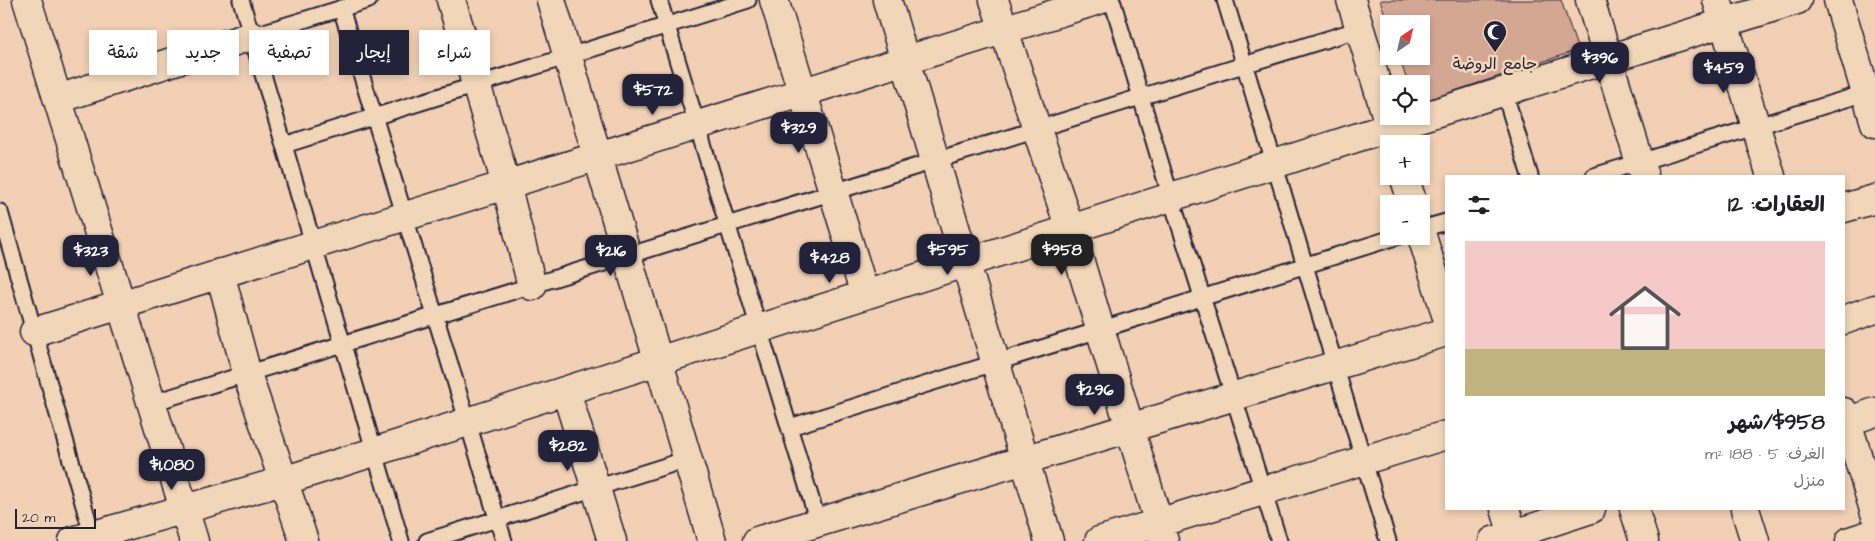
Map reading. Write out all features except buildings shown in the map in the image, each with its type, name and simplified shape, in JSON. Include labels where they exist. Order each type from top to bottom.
[{"type":"street","points":[[451,0],[478,84],[532,286]]},
{"type":"street","points":[[551,0],[712,541]]},
{"type":"street","points":[[774,0],[865,295]]},
{"type":"street","points":[[887,0],[1049,541]]},
{"type":"street","points":[[994,0],[1070,229],[1161,532]]},
{"type":"street","points":[[34,332],[1099,0]]},
{"type":"street","points":[[1351,0],[1392,135]]},
{"type":"street","points":[[1590,0],[1642,169]]},
{"type":"street","points":[[1395,135],[1504,92],[1608,59],[1720,11],[1797,0]]},
{"type":"street","points":[[1838,0],[1870,91],[1875,123]]},
{"type":"street","points":[[30,1],[58,99],[194,541]]},
{"type":"street","points":[[1720,11],[1771,175]]},
{"type":"street","points":[[58,99],[249,37]]},
{"type":"street","points":[[87,539],[283,482],[1275,164],[1380,139]]},
{"type":"street","points":[[1845,208],[1875,199]]},
{"type":"street","points":[[1425,245],[1445,311]]},
{"type":"street","points":[[220,273],[247,374],[304,541]]},
{"type":"street","points":[[1845,320],[1875,308]]},
{"type":"street","points":[[757,541],[1445,332]]},
{"type":"street","points":[[566,391],[612,541]]},
{"type":"street","points":[[1875,412],[1845,419],[1875,513]]},
{"type":"street","points":[[1099,541],[1161,532],[1263,491],[1445,435]]},
{"type":"street","points":[[1505,510],[1507,539],[1587,510]]},
{"type":"street","points":[[1634,510],[1644,541]]},
{"type":"street","points":[[1745,510],[1755,541]]},
{"type":"street","points":[[1850,541],[1875,533]]},
{"type":"lane","points":[[241,0],[250,30]]},
{"type":"lane","points":[[271,30],[369,0]]},
{"type":"lane","points":[[660,0],[818,522]]},
{"type":"lane","points":[[284,145],[748,0]]},
{"type":"lane","points":[[1112,0],[1171,198],[1279,541]]},
{"type":"lane","points":[[1225,0],[1388,541]]},
{"type":"lane","points":[[341,8],[504,541]]},
{"type":"lane","points":[[152,404],[1360,29]]},
{"type":"lane","points":[[263,75],[402,541]]},
{"type":"lane","points":[[1601,175],[1642,169],[1756,126],[1870,91]]},
{"type":"lane","points":[[1504,92],[1530,175]]},
{"type":"lane","points":[[0,212],[34,332],[87,539]]},
{"type":"lane","points":[[1430,228],[1445,222]]},
{"type":"lane","points":[[790,427],[1380,242]]},
{"type":"lane","points":[[427,541],[688,459]]},
{"type":"place","name":"جامع الروضة","points":[[1495,53]]}]
